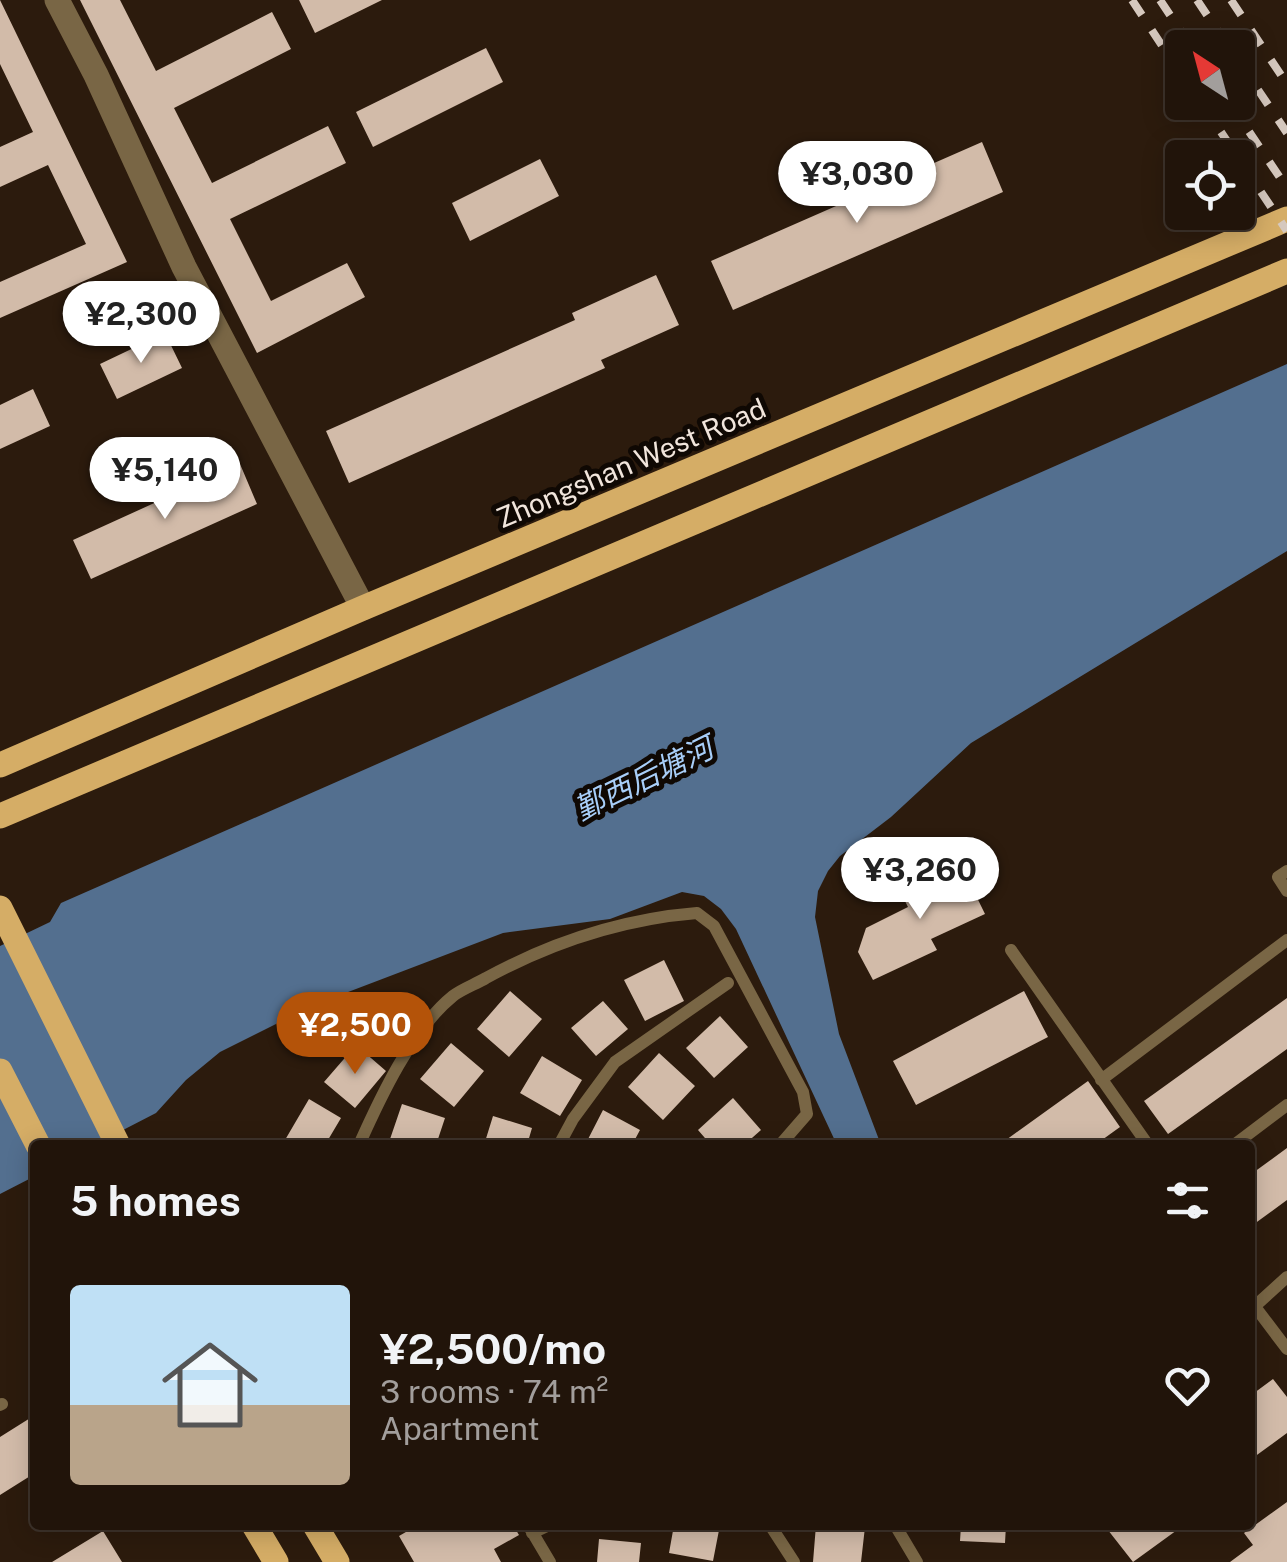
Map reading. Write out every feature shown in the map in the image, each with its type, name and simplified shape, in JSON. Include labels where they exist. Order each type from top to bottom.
[{"type":"main road","name":"Zhongshan West Road","points":[[0,765],[363,608],[1287,220]]},
{"type":"main road","points":[[0,816],[1287,271]]},
{"type":"main road","points":[[0,908],[116,1140]]},
{"type":"main road","points":[[0,1071],[35,1140]]},
{"type":"main road","points":[[257,1530],[276,1562]]},
{"type":"main road","points":[[318,1530],[337,1562]]},
{"type":"street","points":[[56,0],[96,75],[184,268],[363,608]]},
{"type":"lane","points":[[1287,871],[1278,878],[1287,891]]},
{"type":"lane","points":[[362,1140],[374,1110],[418,1036],[453,996],[509,966],[582,936],[654,916],[697,913],[714,926],[802,1092],[806,1114],[784,1140]]},
{"type":"lane","points":[[1100,1080],[1287,940]]},
{"type":"lane","points":[[1011,950],[1144,1140]]},
{"type":"lane","points":[[562,1140],[615,1062],[728,984]]},
{"type":"lane","points":[[1241,1140],[1287,1105]]},
{"type":"lane","points":[[1255,1301],[1287,1277]]},
{"type":"lane","points":[[1255,1307],[1287,1349]]},
{"type":"lane","points":[[531,1530],[550,1562]]},
{"type":"lane","points":[[773,1530],[794,1562]]},
{"type":"lane","points":[[899,1530],[918,1562]]},
{"type":"water","name":"鄞西后塘河","points":[[1287,364],[1287,551],[971,743],[891,817],[840,856],[828,871],[818,891],[815,917],[839,1034],[879,1140],[835,1140],[736,929],[721,909],[704,896],[682,892],[610,919],[503,933],[314,1005],[220,1052],[186,1080],[156,1113],[104,1140],[30,1140],[30,1179],[0,1194],[0,946],[50,922],[61,903]]},
{"type":"building","points":[[0,0],[127,262],[0,318],[0,282],[86,244],[48,165],[0,187],[0,147],[33,132],[0,64]]},
{"type":"building","points":[[80,0],[120,0],[156,71],[272,12],[291,49],[174,108],[212,183],[328,126],[346,163],[230,219],[271,301],[347,263],[365,297],[257,353]]},
{"type":"building","points":[[299,0],[382,0],[315,33]]},
{"type":"building","points":[[486,48],[503,82],[373,147],[356,112]]},
{"type":"building","points":[[982,142],[1003,192],[733,310],[711,261]]},
{"type":"building","points":[[540,159],[559,196],[470,241],[452,203]]},
{"type":"building","points":[[656,275],[679,325],[601,360],[605,368],[349,483],[326,431],[575,320],[572,313]]},
{"type":"building","points":[[165,333],[182,368],[117,399],[100,364]]},
{"type":"building","points":[[33,389],[50,426],[0,449],[0,405]]},
{"type":"building","points":[[240,464],[257,504],[91,579],[73,540]]},
{"type":"building","points":[[958,859],[985,914],[931,939],[937,950],[873,980],[858,952],[866,928],[908,907],[903,897],[939,880],[935,872]]},
{"type":"building","points":[[664,960],[684,1001],[645,1021],[624,980]]},
{"type":"building","points":[[510,991],[542,1019],[509,1057],[477,1029]]},
{"type":"building","points":[[1024,991],[1048,1037],[916,1105],[893,1061]]},
{"type":"building","points":[[1287,998],[1287,1049],[1168,1134],[1144,1101]]},
{"type":"building","points":[[603,1001],[628,1029],[596,1056],[571,1028]]},
{"type":"building","points":[[720,1016],[748,1047],[714,1078],[686,1048]]},
{"type":"building","points":[[451,1043],[484,1071],[454,1107],[420,1079]]},
{"type":"building","points":[[356,1045],[386,1071],[355,1108],[324,1082]]},
{"type":"building","points":[[659,1053],[695,1086],[663,1120],[628,1087]]},
{"type":"building","points":[[542,1056],[582,1080],[560,1116],[520,1093]]},
{"type":"building","points":[[1088,1081],[1120,1127],[1102,1140],[1006,1140]]},
{"type":"building","points":[[733,1098],[761,1130],[750,1140],[707,1140],[698,1130]]},
{"type":"building","points":[[309,1099],[341,1118],[328,1140],[285,1140]]},
{"type":"building","points":[[402,1104],[445,1118],[438,1140],[390,1140]]},
{"type":"building","points":[[603,1110],[640,1130],[635,1140],[588,1140]]},
{"type":"building","points":[[493,1116],[532,1128],[528,1140],[486,1140]]},
{"type":"building","points":[[1287,1148],[1287,1200],[1255,1223],[1255,1171]]},
{"type":"building","points":[[1273,1379],[1287,1397],[1287,1433],[1255,1456],[1255,1392]]},
{"type":"building","points":[[30,1418],[30,1476],[0,1495],[0,1437]]},
{"type":"building","points":[[1287,1502],[1287,1562],[1230,1562],[1253,1545],[1244,1533],[1255,1530],[1255,1525]]},
{"type":"building","points":[[409,1530],[516,1530],[519,1535],[494,1549],[501,1562],[414,1562],[399,1536]]},
{"type":"building","points":[[673,1530],[719,1530],[713,1561],[669,1553]]},
{"type":"building","points":[[816,1530],[865,1530],[861,1562],[813,1562]]},
{"type":"building","points":[[961,1530],[1006,1530],[1005,1543],[960,1541]]},
{"type":"building","points":[[1108,1530],[1177,1530],[1133,1562]]},
{"type":"building","points":[[103,1531],[122,1562],[52,1562]]},
{"type":"building","points":[[599,1539],[641,1543],[639,1562],[597,1562]]},
{"type":"railway","points":[[1132,0],[1165,50]]},
{"type":"railway","points":[[1160,0],[1180,30]]},
{"type":"railway","points":[[1197,0],[1217,30]]},
{"type":"railway","points":[[1231,0],[1287,84]]},
{"type":"railway","points":[[1255,85],[1287,133]]},
{"type":"railway","points":[[1213,120],[1287,231]]},
{"type":"railway","points":[[1241,120],[1287,188]]}]
